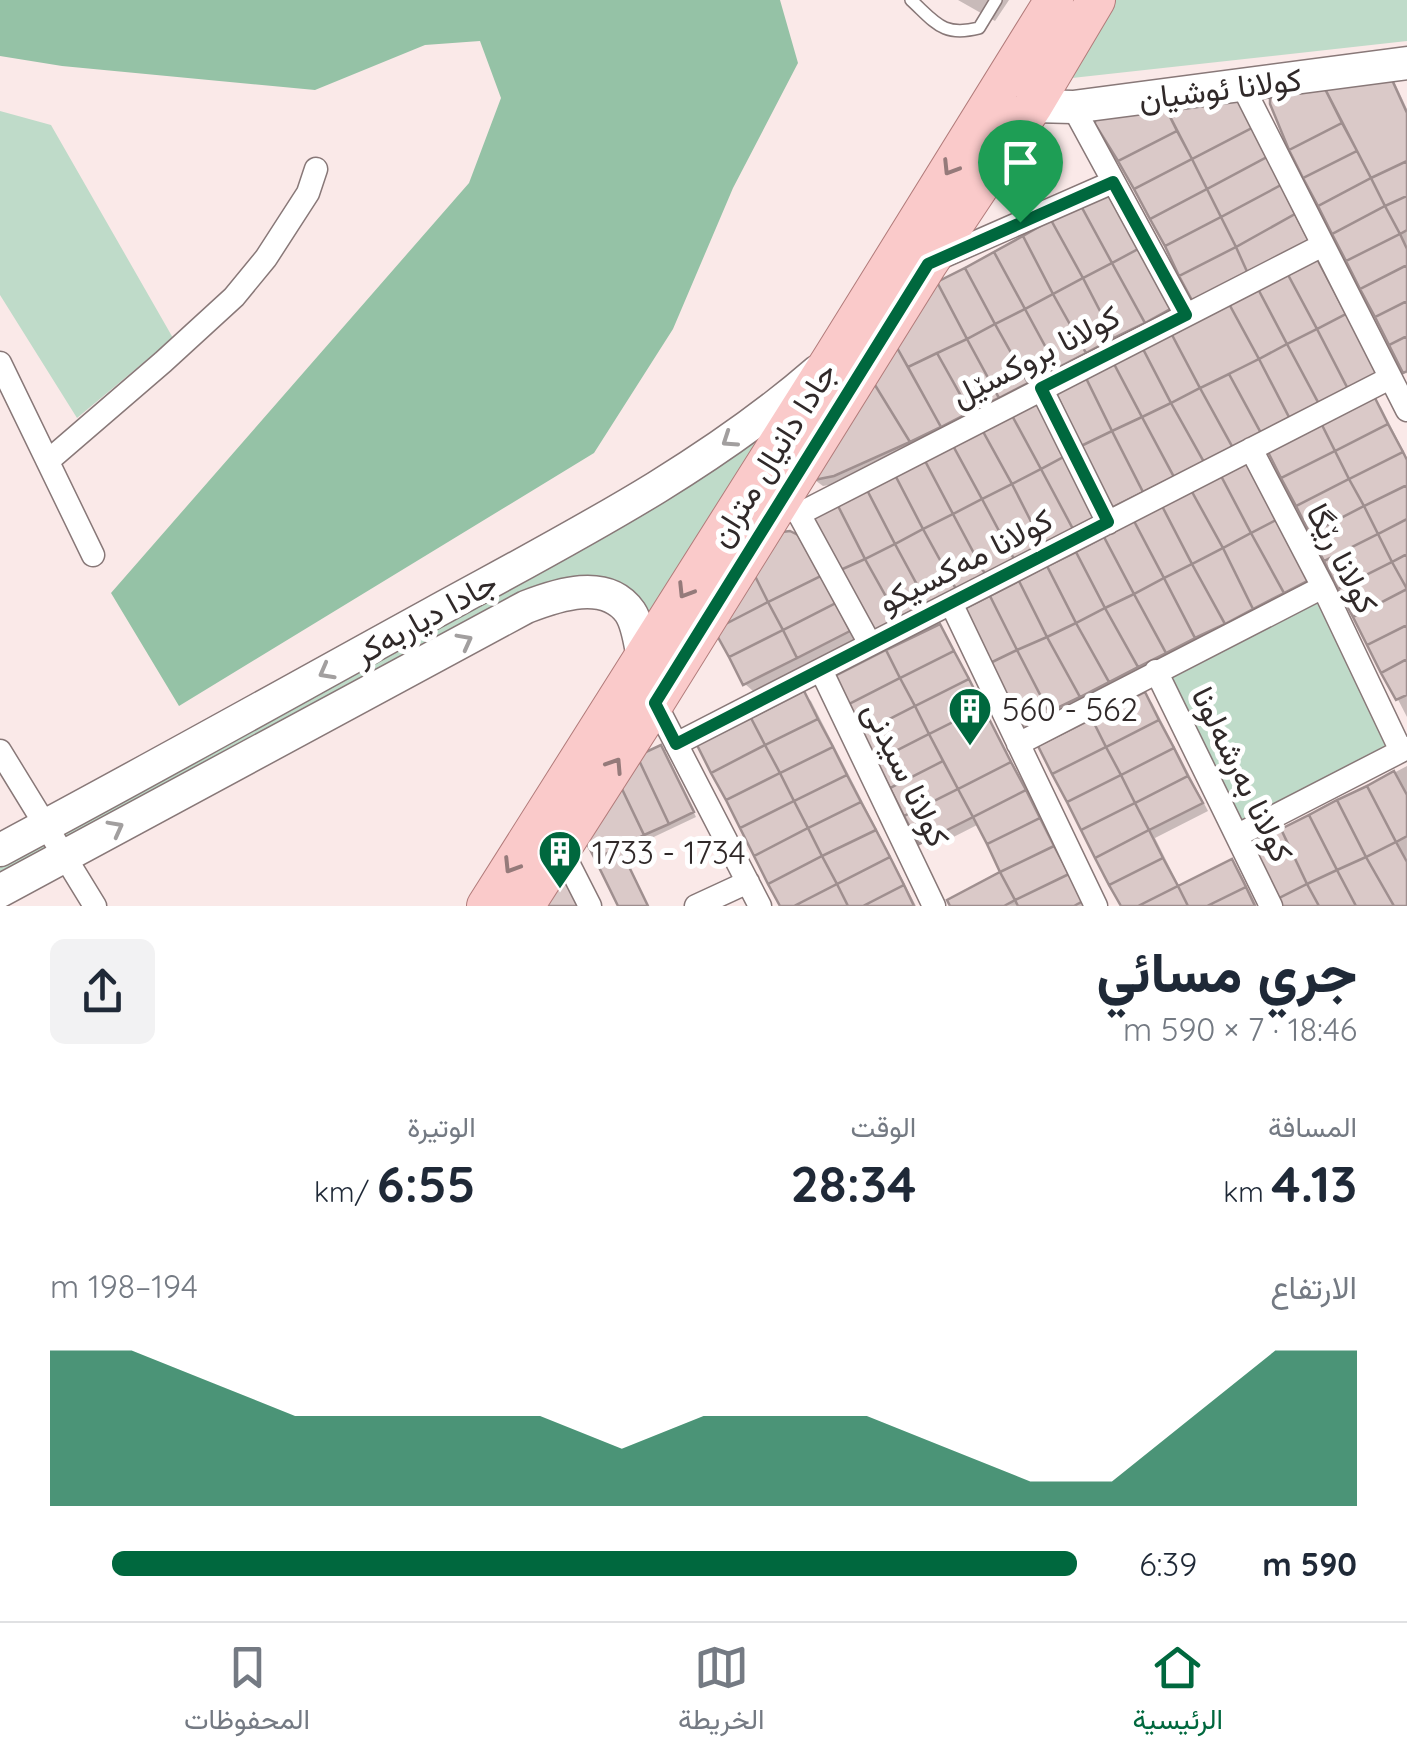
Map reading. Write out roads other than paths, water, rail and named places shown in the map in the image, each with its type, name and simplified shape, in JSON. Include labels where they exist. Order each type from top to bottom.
[{"type":"main road","name":"جادا دانيال متران","points":[[486,906],[832,358],[1054,23],[1096,0]]},
{"type":"main road","name":"جادا دانيال متران","points":[[525,906],[655,703],[789,508],[928,264],[1032,106],[1054,23]]},
{"type":"main road","name":"كولانا ئوشيان","points":[[1032,106],[1072,107],[1407,63]]},
{"type":"main road","name":"جادا دیاربه‌كر","points":[[0,850],[671,478],[788,397],[832,358]]},
{"type":"main road","name":"جادا دیاربه‌كر","points":[[0,891],[526,607],[550,598],[573,592],[615,597],[630,612],[643,658]]},
{"type":"street","points":[[1242,85],[1407,410]]},
{"type":"street","points":[[1072,107],[1186,315]]},
{"type":"street","points":[[48,461],[234,297],[266,258],[308,193],[316,168]]},
{"type":"street","points":[[928,264],[1113,182]]},
{"type":"street","name":"كولانا بروکسێل","points":[[789,508],[1041,388],[1323,245]]},
{"type":"street","points":[[0,363],[94,555]]},
{"type":"street","name":"كولانا مەکسیکو","points":[[676,744],[1390,378]]},
{"type":"street","points":[[1041,388],[1108,522]]},
{"type":"street","name":"كولانا رێگا","points":[[1251,449],[1404,750]]},
{"type":"street","points":[[789,508],[870,644]]},
{"type":"street","points":[[1018,744],[1323,587]]},
{"type":"street","points":[[950,603],[1096,906]]},
{"type":"street","name":"كولانا سيدنى","points":[[821,670],[934,906]]},
{"type":"street","name":"كولانا به‌رشه‌لونا","points":[[1156,671],[1271,906]]},
{"type":"street","points":[[655,703],[760,906]]},
{"type":"street","points":[[1238,835],[1404,750]]},
{"type":"street","points":[[0,751],[96,906]]},
{"type":"street","points":[[561,849],[590,906]]},
{"type":"street","points":[[696,906],[748,882]]},
{"type":"lane","points":[[911,0],[940,26],[958,33],[979,28],[996,0]]},
{"type":"place","name":"560 - 562","points":[[970,747]]},
{"type":"place","name":"1733 - 1734","points":[[560,890]]}]
